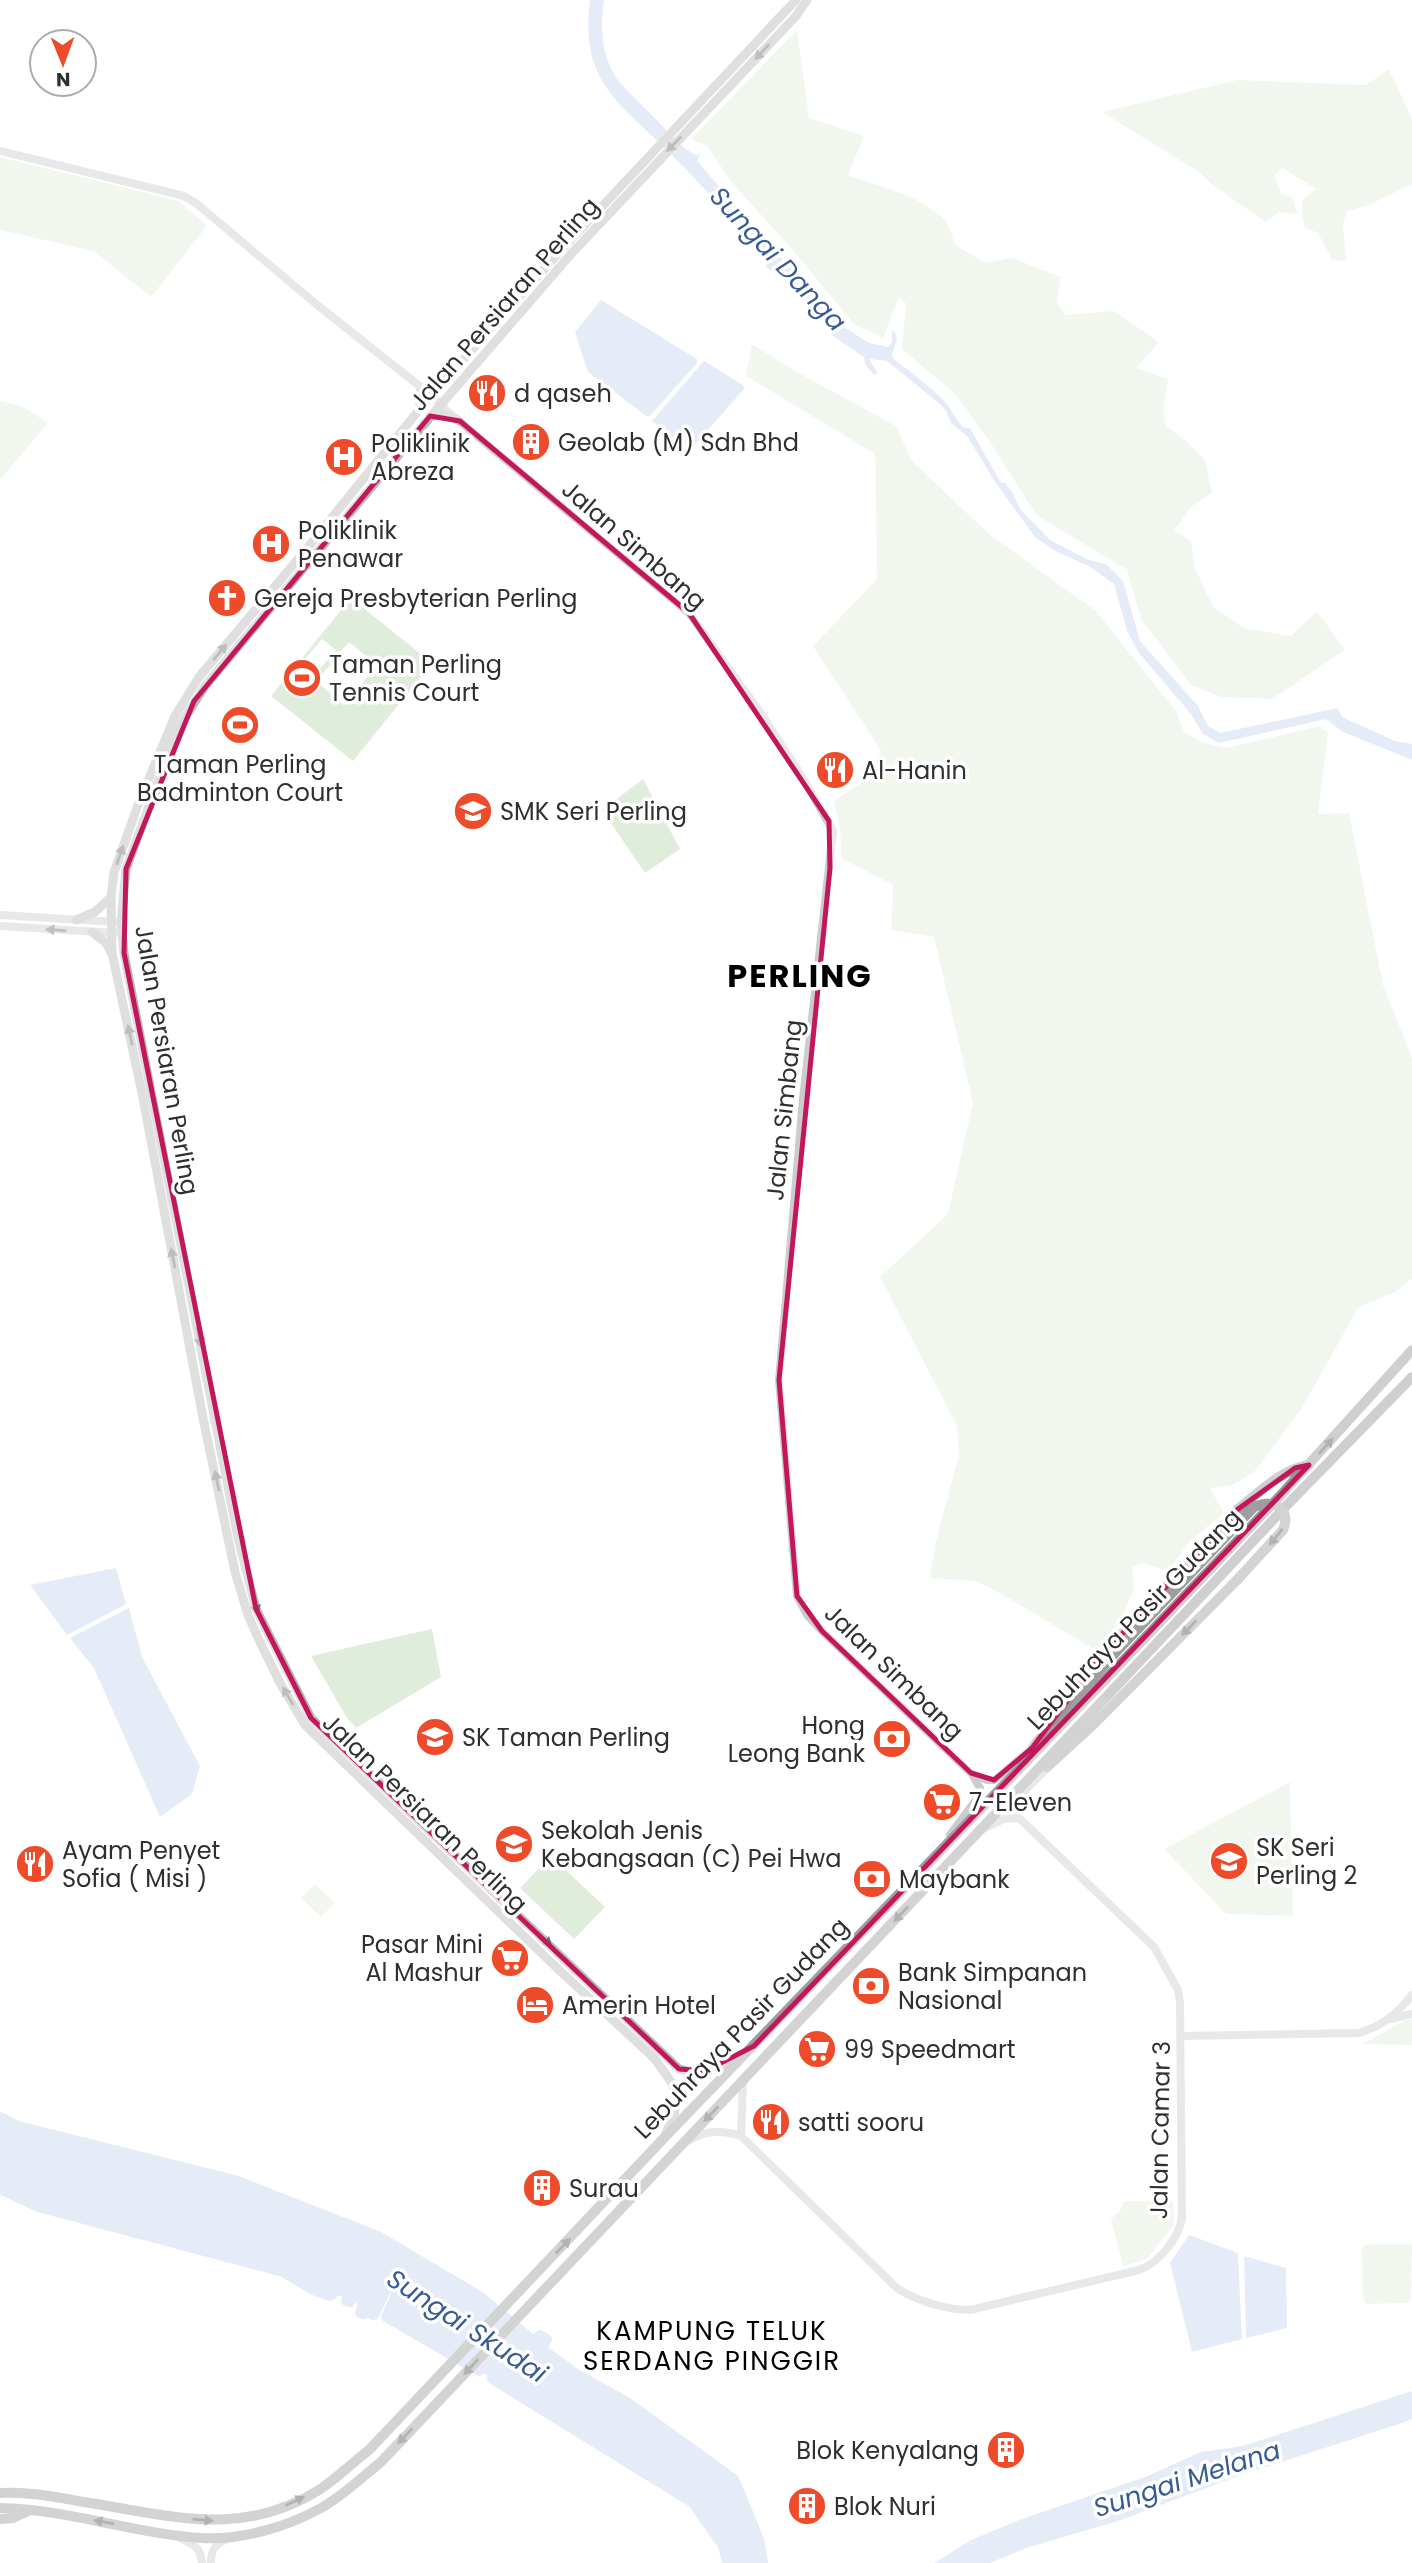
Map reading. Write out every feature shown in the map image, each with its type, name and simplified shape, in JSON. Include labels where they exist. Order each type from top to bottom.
[{"type":"highway","name":"Lebuhraya Pasir Gudang","points":[[0,2493],[36,2494],[211,2521],[247,2518],[271,2512],[319,2489],[369,2449],[935,1855],[995,1796],[1309,1465],[1412,1350]]},
{"type":"highway","name":"Lebuhraya Pasir Gudang","points":[[0,2508],[31,2510],[205,2538],[233,2536],[273,2528],[330,2502],[381,2462],[1287,1505],[1412,1377]]},
{"type":"highway","points":[[995,1796],[1096,1662],[1238,1509],[1295,1468],[1309,1465]]},
{"type":"highway","points":[[1031,1776],[1048,1766],[1095,1723],[1283,1530],[1286,1522],[1278,1505],[1270,1502],[1254,1507],[1053,1721]]},
{"type":"highway","points":[[0,2486],[21,2488],[36,2494]]},
{"type":"highway","points":[[0,2519],[12,2518],[31,2510]]},
{"type":"main road","name":"Jalan Persiaran Perling","points":[[699,111],[796,0]]},
{"type":"main road","name":"Jalan Persiaran Perling","points":[[116,922],[111,897],[114,872],[134,815],[175,716],[199,677],[420,410],[425,394],[441,386],[563,248],[796,16],[807,0]]},
{"type":"main road","name":"Jalan Persiaran Perling","points":[[642,171],[194,701],[173,741],[126,869],[112,953],[142,1093],[228,1541],[248,1615],[258,1640],[305,1725],[654,2058],[672,2082],[677,2097],[674,2116],[664,2138]]},
{"type":"main road","points":[[452,393],[452,408],[460,421]]},
{"type":"main road","points":[[439,410],[460,421]]},
{"type":"main road","points":[[76,920],[95,912],[111,897]]},
{"type":"main road","points":[[92,932],[106,943],[112,953]]},
{"type":"main road","name":"Jalan Persiaran Perling","points":[[116,933],[238,1538],[256,1609],[311,1718],[679,2069],[690,2072],[717,2068],[754,2046]]},
{"type":"street","name":"Jalan Simbang","points":[[0,151],[184,197],[197,204],[381,357],[386,358],[439,410],[460,421],[689,613],[760,712],[803,778],[833,831],[797,1156],[779,1380],[797,1596],[807,1615],[822,1631],[971,1773]]},
{"type":"street","points":[[0,915],[116,922]]},
{"type":"street","points":[[0,926],[116,933]]},
{"type":"street","points":[[971,1773],[994,1780],[1032,1748]]},
{"type":"street","points":[[982,1829],[1004,1819],[1019,1818],[1013,1805],[1015,1801],[1048,1766]]},
{"type":"street","points":[[935,1855],[979,1796],[980,1788],[971,1773]]},
{"type":"street","name":"Jalan Camar 3","points":[[741,2136],[898,2289],[911,2296],[970,2310],[1139,2270],[1156,2262],[1179,2231],[1182,2218],[1181,2036],[1178,1990],[1154,1947],[1019,1818]]},
{"type":"street","points":[[1181,2036],[1359,2033],[1378,2026],[1409,2006],[1412,1995]]},
{"type":"street","points":[[1390,2019],[1412,2014]]},
{"type":"street","points":[[678,2147],[698,2134],[712,2132],[741,2136],[743,2080]]},
{"type":"street","points":[[172,2533],[197,2547],[201,2552],[202,2563]]},
{"type":"street","points":[[211,2563],[214,2547],[233,2536]]},
{"type":"highlighted area","points":[[430,416],[460,421],[689,613],[829,821],[830,868],[779,1380],[797,1596],[822,1631],[971,1773],[994,1780],[1032,1748],[1096,1662],[1238,1509],[1295,1468],[1309,1465],[754,2046],[705,2071],[679,2069],[311,1718],[256,1609],[124,953],[126,869],[194,701]]},
{"type":"green space","points":[[797,30],[809,118],[864,136],[848,175],[899,192],[934,211],[946,222],[955,245],[986,263],[1012,258],[1061,277],[1057,303],[1065,315],[1114,311],[1159,342],[1136,368],[1168,379],[1163,409],[1166,426],[1205,460],[1212,493],[1191,507],[1174,531],[1191,541],[1195,568],[1213,607],[1244,628],[1291,636],[1317,611],[1345,650],[1272,699],[1221,697],[1191,685],[1141,619],[1127,570],[1036,515],[990,442],[955,394],[902,349],[906,304],[899,297],[883,338],[854,324],[732,183],[707,146],[691,139]]},
{"type":"green space","points":[[1389,69],[1412,119],[1412,184],[1369,205],[1347,211],[1343,224],[1346,261],[1332,260],[1318,233],[1305,228],[1302,200],[1316,189],[1283,168],[1274,175],[1281,194],[1292,197],[1298,214],[1279,212],[1266,222],[1215,187],[1199,172],[1102,112],[1237,80],[1366,85]]},
{"type":"green space","points":[[0,157],[179,201],[207,226],[151,297],[93,251],[0,230]]},
{"type":"green space","points":[[752,344],[896,426],[912,461],[989,534],[1096,611],[1176,711],[1184,732],[1201,742],[1226,748],[1320,726],[1328,733],[1318,814],[1349,813],[1383,985],[1412,1058],[1412,1278],[1397,1291],[1358,1308],[1302,1408],[1255,1471],[1233,1485],[1210,1488],[1224,1513],[1190,1541],[1168,1571],[1142,1563],[1132,1567],[1134,1588],[1122,1617],[1100,1653],[976,1581],[930,1578],[935,1545],[959,1455],[957,1426],[880,1277],[948,1214],[973,1103],[934,937],[891,930],[893,885],[841,858],[840,826],[834,801],[869,778],[881,751],[813,646],[877,579],[875,454],[746,376]]},
{"type":"green space","points":[[0,401],[22,406],[48,423],[0,480]]},
{"type":"green space","name":"Taman Perling Tennis Court","points":[[351,598],[432,663],[353,761],[271,696]],"holes":[[[322,639],[336,650],[318,671],[304,660]],[[349,642],[377,665],[344,705],[316,681],[331,664],[329,662],[333,656],[335,658]]]},
{"type":"green space","points":[[643,779],[680,849],[645,873],[602,810]]},
{"type":"green space","points":[[432,1629],[441,1677],[356,1728],[347,1718],[311,1656]]},
{"type":"green space","points":[[1290,1782],[1293,1916],[1226,1914],[1164,1849]]},
{"type":"green space","points":[[551,1856],[605,1907],[574,1939],[520,1888]]},
{"type":"green space","points":[[315,1884],[335,1903],[321,1917],[301,1898]]},
{"type":"green space","points":[[1407,2019],[1412,2020],[1412,2045],[1363,2044]]},
{"type":"green space","points":[[1124,2201],[1173,2201],[1174,2225],[1147,2259],[1123,2266],[1111,2219],[1120,2211]]},
{"type":"green space","points":[[1366,2244],[1412,2244],[1411,2300],[1405,2303],[1367,2304],[1363,2300],[1362,2248]]},
{"type":"water","name":"Sungai Danga","points":[[590,0],[604,0],[603,43],[609,64],[620,83],[684,148],[697,156],[702,149],[697,161],[788,266],[819,294],[842,326],[869,343],[888,347],[892,342],[892,331],[895,332],[897,339],[892,355],[894,359],[945,402],[961,425],[970,428],[1001,483],[1005,483],[1020,509],[1050,540],[1089,560],[1106,564],[1123,581],[1140,641],[1198,706],[1208,726],[1220,733],[1338,708],[1342,717],[1395,741],[1412,744],[1412,760],[1343,732],[1326,719],[1219,743],[1203,734],[1191,714],[1139,653],[1127,631],[1114,584],[1089,566],[1055,551],[1035,537],[995,482],[968,437],[951,423],[941,405],[887,361],[869,359],[878,373],[874,375],[865,364],[864,357],[833,336],[795,289],[766,267],[767,262],[722,208],[608,90],[591,53],[588,29]]},
{"type":"water","points":[[601,300],[697,359],[697,363],[650,416],[646,416],[588,372],[575,332]]},
{"type":"water","points":[[704,361],[745,388],[690,450],[652,421]]},
{"type":"water","points":[[116,1568],[126,1604],[67,1635],[30,1585]]},
{"type":"water","points":[[129,1608],[142,1657],[200,1766],[192,1794],[160,1817],[94,1668],[70,1638]]},
{"type":"water","name":"Sungai Skudai","points":[[0,2117],[18,2126],[235,2180],[380,2237],[481,2297],[533,2341],[540,2335],[547,2339],[543,2349],[578,2375],[628,2402],[734,2479],[759,2539],[763,2563],[727,2563],[723,2546],[693,2503],[444,2349],[386,2317],[398,2291],[389,2286],[374,2315],[364,2311],[363,2314],[360,2313],[363,2302],[353,2295],[350,2302],[346,2301],[348,2293],[338,2290],[330,2296],[313,2290],[283,2272],[38,2207],[0,2189]]},
{"type":"water","points":[[1189,2235],[1238,2253],[1242,2339],[1192,2352],[1170,2263]]},
{"type":"water","points":[[1244,2256],[1286,2268],[1287,2328],[1246,2338]]},
{"type":"water","name":"Sungai Melana","points":[[1412,2391],[1412,2419],[1402,2423],[1241,2475],[1118,2521],[1026,2548],[990,2563],[934,2563],[971,2540],[1019,2520],[1145,2477],[1201,2452],[1243,2446]]},
{"type":"waterway","name":"Sungai Skudai","points":[[0,2117],[18,2126],[235,2180],[380,2237],[481,2297],[534,2341],[540,2335],[547,2339],[542,2349],[578,2375],[627,2402],[734,2479],[759,2539],[763,2563]]},
{"type":"waterway","name":"Sungai Skudai","points":[[0,2189],[38,2207],[283,2272],[313,2290],[330,2296],[338,2290],[349,2293],[346,2301],[350,2302],[353,2295],[363,2302],[360,2313],[363,2314],[364,2311],[374,2315],[388,2286],[398,2291],[386,2317],[479,2371]]},
{"type":"waterway","points":[[492,2379],[693,2503],[723,2546],[727,2563]]},
{"type":"place","name":"d qaseh","points":[[487,393]]},
{"type":"place","name":"Geolab (M) Sdn Bhd","points":[[531,442]]},
{"type":"place","name":"Poliklinik Abreza","points":[[344,457]]},
{"type":"place","name":"Poliklinik Penawar","points":[[271,544]]},
{"type":"place","name":"Gereja Presbyterian Perling","points":[[227,598]]},
{"type":"place","name":"Taman Perling Tennis Court","points":[[302,678]]},
{"type":"place","name":"Taman Perling Badminton Court","points":[[240,725]]},
{"type":"place","name":"Al-Hanin","points":[[835,770]]},
{"type":"place","name":"SMK Seri Perling","points":[[473,811]]},
{"type":"place","name":"SK Taman Perling","points":[[435,1737]]},
{"type":"place","name":"Hong Leong Bank","points":[[892,1739]]},
{"type":"place","name":"7-Eleven","points":[[942,1802]]},
{"type":"place","name":"Sekolah Jenis Kebangsaan (C) Pei Hwa","points":[[514,1844]]},
{"type":"place","name":"SK Seri Perling 2","points":[[1229,1861]]},
{"type":"place","name":"Ayam Penyet Sofia ( Misi )","points":[[35,1864]]},
{"type":"place","name":"Maybank","points":[[872,1879]]},
{"type":"place","name":"Pasar Mini Al Mashur","points":[[510,1958]]},
{"type":"place","name":"Bank Simpanan Nasional","points":[[871,1986]]},
{"type":"place","name":"Amerin Hotel","points":[[535,2005]]},
{"type":"place","name":"99 Speedmart","points":[[817,2049]]},
{"type":"place","name":"satti sooru","points":[[771,2122]]},
{"type":"place","name":"Surau","points":[[542,2188]]},
{"type":"place","name":"Blok Kenyalang","points":[[1006,2450]]},
{"type":"place","name":"Blok Nuri","points":[[807,2506]]},
{"type":"district","name":"PERLING","points":[[800,975]]},
{"type":"district","name":"KAMPUNG TELUK SERDANG PINGGIR","points":[[712,2346]]}]
